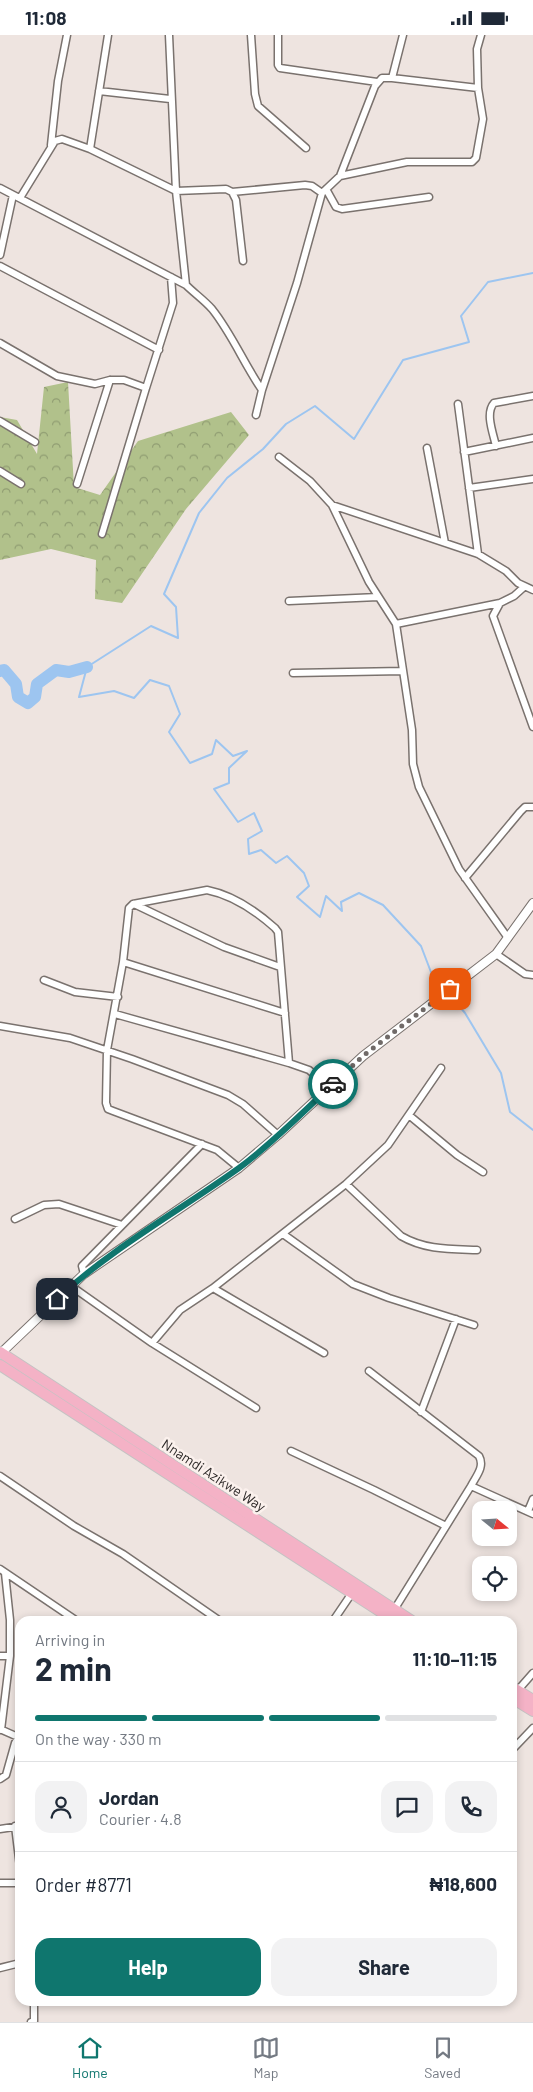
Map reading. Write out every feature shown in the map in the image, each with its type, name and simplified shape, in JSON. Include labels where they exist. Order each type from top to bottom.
[{"type":"highway","name":"Nnamdi Azikwe Way","points":[[0,1353],[404,1616]]},
{"type":"highway","name":"Nnamdi Azikwe Way","points":[[0,1365],[387,1616]]},
{"type":"highway","points":[[517,1692],[533,1700]]},
{"type":"highway","points":[[517,1694],[533,1711]]},
{"type":"street","points":[[51,147],[58,81],[67,35]]},
{"type":"street","points":[[90,149],[108,35]]},
{"type":"street","points":[[169,35],[170,99],[176,191],[186,285]]},
{"type":"street","points":[[251,35],[255,94],[258,106],[306,149]]},
{"type":"street","points":[[278,35],[278,65],[280,68],[377,82]]},
{"type":"street","points":[[392,78],[403,35]]},
{"type":"street","points":[[340,176],[407,162],[472,162],[476,158],[480,143],[483,119],[478,88],[477,49],[481,35]]},
{"type":"street","points":[[256,415],[262,390],[297,283],[324,191],[340,176],[377,82],[382,78],[392,78],[478,88]]},
{"type":"street","points":[[99,91],[170,99]]},
{"type":"street","points":[[20,198],[55,141],[62,139],[90,149],[176,191],[226,189],[232,192],[305,185],[324,191],[336,207],[342,209],[429,197]]},
{"type":"street","points":[[0,188],[186,285],[211,308],[243,355],[252,375],[262,390]]},
{"type":"street","points":[[232,192],[236,200],[243,261]]},
{"type":"street","points":[[0,255],[13,195]]},
{"type":"street","points":[[0,265],[159,350]]},
{"type":"street","points":[[102,534],[173,303],[171,277]]},
{"type":"street","points":[[0,343],[57,376],[95,384],[124,380],[146,389]]},
{"type":"street","points":[[77,485],[110,381]]},
{"type":"street","points":[[496,446],[489,413],[490,407],[494,403],[533,396]]},
{"type":"street","points":[[458,405],[478,554]]},
{"type":"street","points":[[0,421],[35,442]]},
{"type":"street","points":[[464,452],[533,439]]},
{"type":"street","points":[[427,448],[445,543]]},
{"type":"street","points":[[279,457],[310,481],[332,505],[369,582],[396,624],[412,730],[416,777],[459,869],[508,938]]},
{"type":"street","points":[[0,471],[21,484]]},
{"type":"street","points":[[469,489],[533,479]]},
{"type":"street","points":[[332,505],[478,554],[506,571],[524,587],[533,590]]},
{"type":"street","points":[[396,624],[500,603],[514,596],[524,587]]},
{"type":"street","points":[[288,601],[378,597]]},
{"type":"street","points":[[500,603],[494,616],[495,625],[533,727]]},
{"type":"street","points":[[293,673],[403,671]]},
{"type":"street","points":[[466,878],[520,811],[524,807],[533,807]]},
{"type":"street","points":[[239,1167],[221,1152],[108,1109],[106,1103],[106,1050],[115,1014],[124,962],[129,908],[133,904],[207,890],[217,892],[242,904],[275,928],[278,932],[289,1063]]},
{"type":"street","points":[[0,1353],[84,1274],[239,1167],[278,1135],[363,1056],[496,954],[533,903]]},
{"type":"street","points":[[133,904],[224,947],[280,967]]},
{"type":"street","points":[[496,954],[526,974],[533,975]]},
{"type":"street","points":[[124,962],[285,1013]]},
{"type":"street","points":[[44,980],[75,992],[118,997]]},
{"type":"street","points":[[115,1014],[289,1063],[309,1070],[329,1087]]},
{"type":"street","points":[[0,1026],[70,1038],[228,1095],[243,1104],[278,1135]]},
{"type":"street","points":[[152,1343],[180,1310],[213,1288],[283,1234],[346,1183],[388,1145],[441,1068]]},
{"type":"street","points":[[410,1115],[457,1155],[483,1172]]},
{"type":"street","points":[[84,1274],[82,1266],[202,1144]]},
{"type":"street","points":[[346,1183],[401,1236],[410,1241],[440,1249],[477,1250]]},
{"type":"street","points":[[15,1219],[44,1205],[59,1204],[122,1225]]},
{"type":"street","points":[[283,1234],[353,1284],[389,1298],[474,1325]]},
{"type":"street","points":[[71,1286],[152,1343],[256,1408]]},
{"type":"street","points":[[213,1288],[324,1353]]},
{"type":"street","points":[[421,1412],[456,1319]]},
{"type":"street","points":[[369,1371],[479,1456],[482,1462],[482,1467],[471,1486],[394,1610]]},
{"type":"street","points":[[291,1451],[374,1489],[446,1526]]},
{"type":"street","points":[[0,1476],[74,1526],[123,1553],[213,1616]]},
{"type":"street","points":[[471,1486],[531,1513],[533,1499]]},
{"type":"street","points":[[2,1571],[70,1616]]},
{"type":"street","points":[[2,1571],[10,1620],[10,1655],[1,1729],[15,1734]]},
{"type":"street","points":[[336,1616],[352,1593]]},
{"type":"street","points":[[0,1656],[10,1655]]},
{"type":"street","points":[[517,1688],[533,1673]]},
{"type":"street","points":[[517,1746],[533,1728]]},
{"type":"street","points":[[0,1779],[6,1775],[10,1755],[15,1744]]},
{"type":"street","points":[[0,1829],[15,1826]]},
{"type":"street","points":[[0,1883],[15,1883]]},
{"type":"street","points":[[0,1967],[15,1964]]},
{"type":"street","points":[[31,2022],[34,2021],[34,2006]]},
{"type":"green space","points":[[68,382],[74,487],[100,495],[138,441],[231,412],[249,435],[186,509],[122,603],[95,599],[96,560],[51,549],[0,560],[0,417],[17,420],[37,454],[44,387]]},
{"type":"waterway","points":[[440,985],[434,980],[421,946],[383,905],[359,893],[341,902],[342,911],[326,896],[320,917],[297,897],[309,886],[304,873],[287,856],[276,863],[261,850],[249,854],[248,839],[262,831],[254,813],[238,822],[214,789],[229,783],[229,768],[247,751],[233,756],[216,740],[212,754],[190,763],[169,732],[180,714],[169,686],[150,680],[134,698],[114,691],[79,697],[87,667],[151,626],[178,638],[176,607],[164,594],[199,513],[227,478],[263,449],[286,424],[315,406],[354,439],[403,360],[469,342],[461,316],[488,282],[533,273]]},
{"type":"waterway","points":[[0,671],[4,670],[16,684],[18,697],[28,703],[35,697],[37,684],[56,670],[69,672],[87,667]]},
{"type":"waterway","points":[[451,996],[465,1013],[501,1073],[510,1112],[533,1130]]},
{"type":"way so far","points":[[333,1084],[363,1056],[450,989]]},
{"type":"route","points":[[57,1299],[84,1274],[239,1167],[278,1135],[333,1084]]}]
